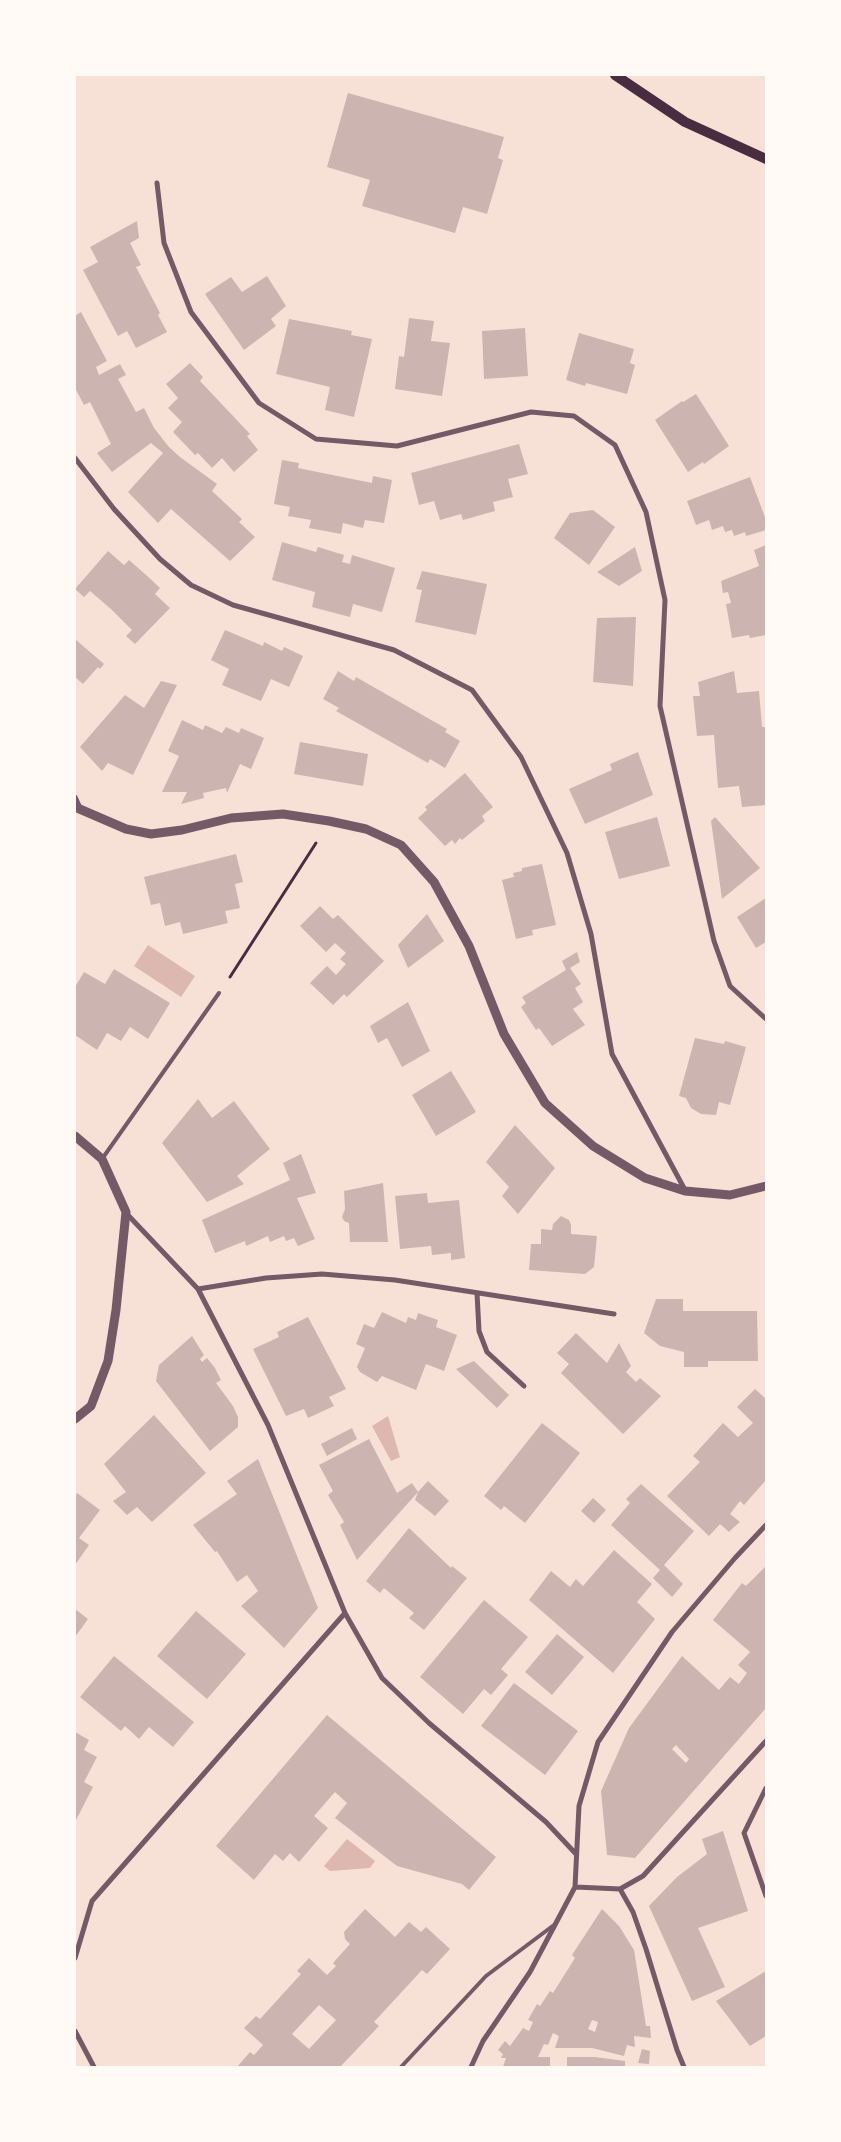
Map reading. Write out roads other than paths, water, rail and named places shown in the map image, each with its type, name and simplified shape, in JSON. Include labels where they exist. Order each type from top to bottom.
[{"type":"main road","points":[[615,75],[685,122],[766,159]]},
{"type":"street","points":[[157,183],[164,243],[191,312],[259,403],[316,439],[397,446],[531,412],[574,416],[615,445],[646,512],[665,600],[660,706],[714,941],[730,986],[766,1019]]},
{"type":"street","points":[[75,458],[114,509],[160,559],[191,585],[233,605],[394,650],[472,690],[522,756],[567,853],[591,934],[612,1054],[685,1190]]},
{"type":"street","points":[[75,797],[78,808],[126,829],[150,834],[182,830],[231,818],[283,814],[366,829],[401,845],[434,882],[443,898],[469,946],[504,1034],[545,1103],[593,1146],[644,1178],[685,1190],[730,1195],[766,1186]]},
{"type":"street","points":[[75,1136],[102,1159],[126,1212],[198,1289],[268,1425],[345,1613],[382,1678],[429,1723],[546,1822],[576,1854]]},
{"type":"street","points":[[75,1419],[91,1406],[108,1361],[116,1310],[126,1212]]},
{"type":"street","points":[[198,1289],[266,1278],[322,1274],[395,1280],[614,1314]]},
{"type":"street","points":[[477,1293],[478,1331],[487,1352],[524,1386]]},
{"type":"street","points":[[471,2067],[483,2041],[530,1972],[575,1887],[579,1806],[598,1742],[672,1632],[734,1558],[766,1525]]},
{"type":"street","points":[[75,1958],[92,1901],[345,1613]]},
{"type":"street","points":[[575,1887],[620,1889],[643,1876],[766,1741]]},
{"type":"street","points":[[766,1788],[744,1833],[766,1896]]},
{"type":"street","points":[[620,1889],[633,1912],[676,2050],[684,2067]]},
{"type":"street","points":[[75,2031],[94,2067]]},
{"type":"lane","points":[[102,1159],[220,992]]},
{"type":"lane","points":[[401,2067],[486,1976],[555,1924]]}]
